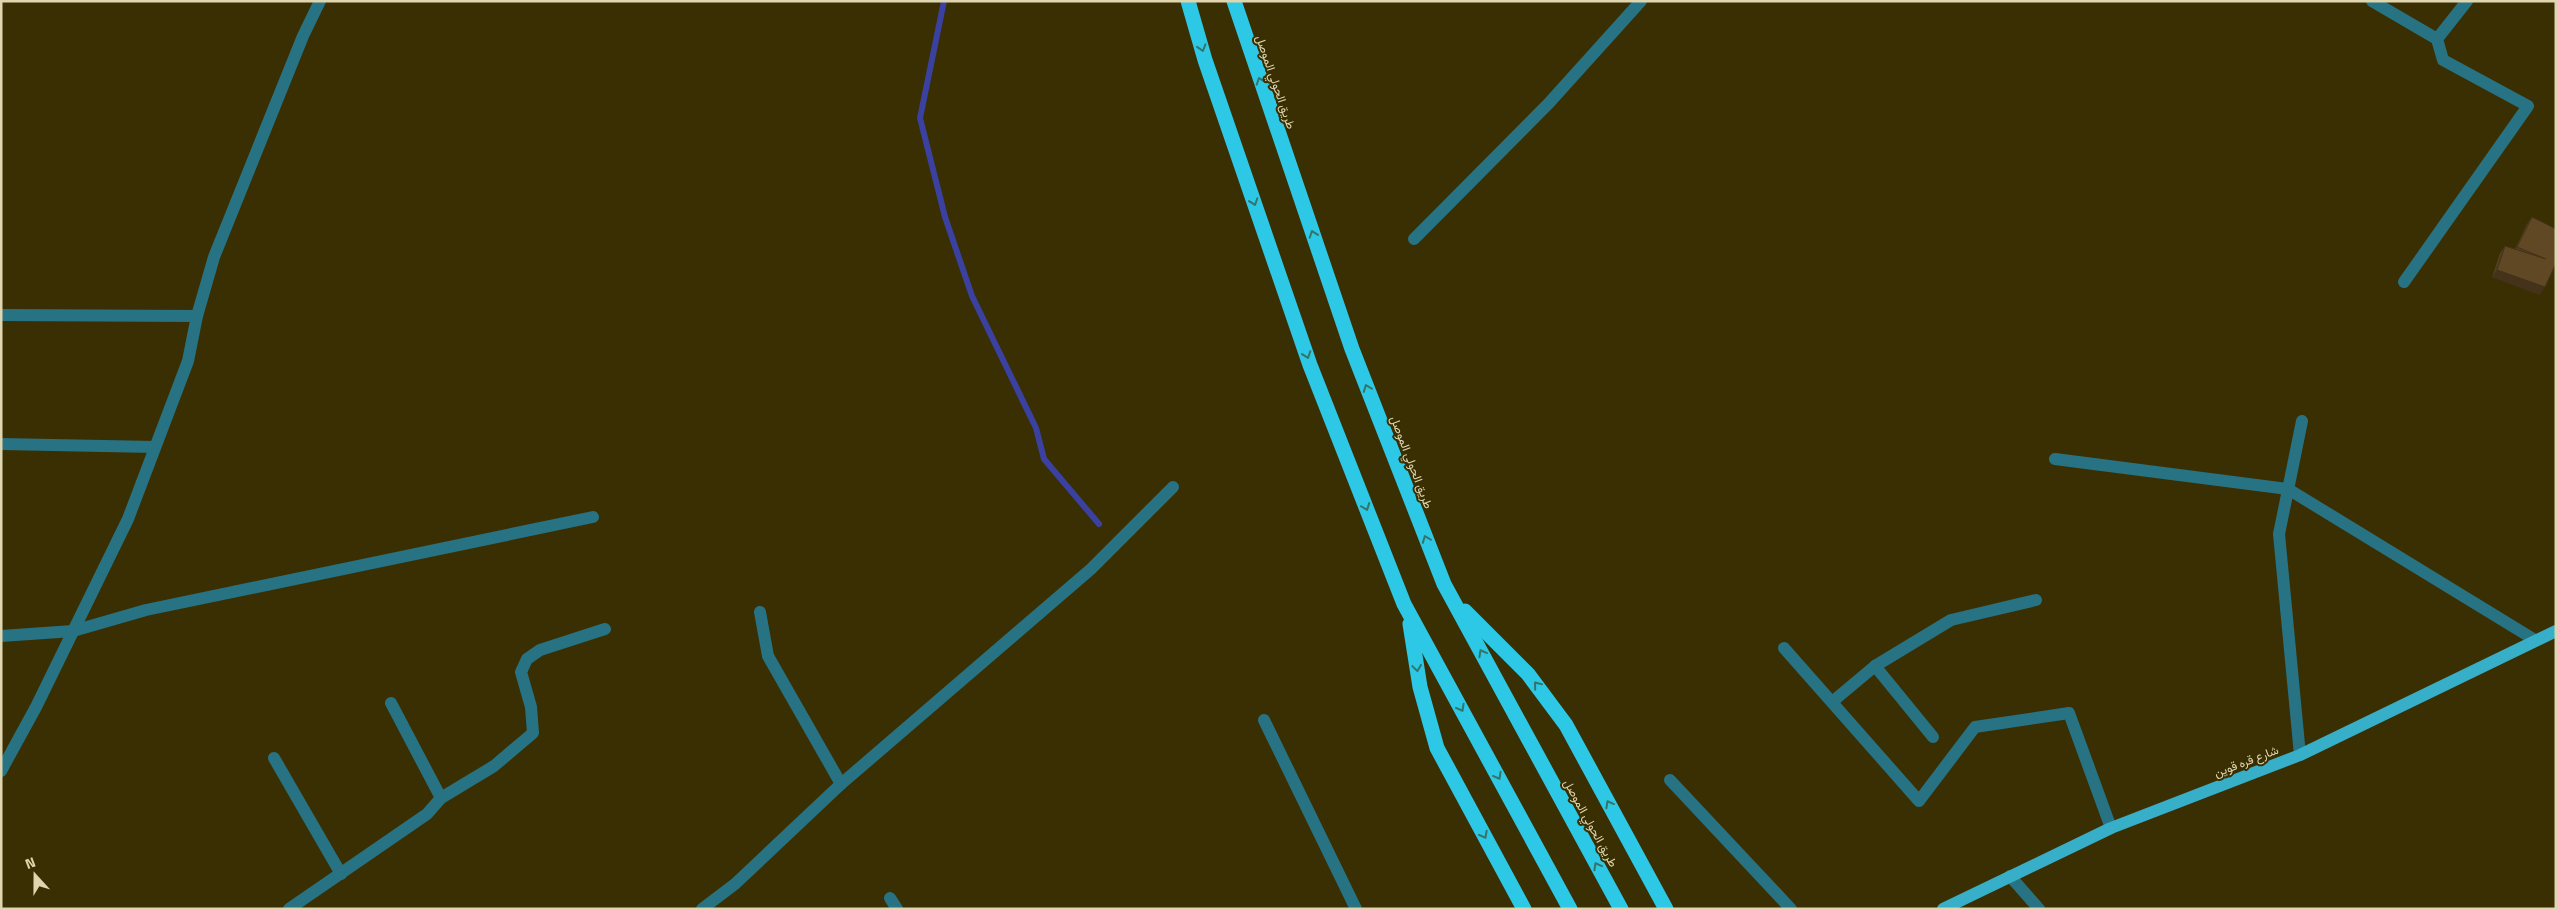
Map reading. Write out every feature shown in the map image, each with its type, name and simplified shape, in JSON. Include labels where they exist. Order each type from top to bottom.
[{"type":"highway","points":[[1188,1],[1206,60],[1310,365],[1404,604],[1410,625],[1420,687],[1437,748],[1524,909]]},
{"type":"highway","name":"طريق الحولي الموصل","points":[[1234,1],[1352,349],[1444,584],[1621,909]]},
{"type":"highway","points":[[1444,584],[1463,609],[1528,674],[1566,725],[1666,909]]},
{"type":"highway","points":[[1404,604],[1570,909]]},
{"type":"main road","name":"شارع قره قوين","points":[[1943,909],[2110,828],[2300,755],[2556,630]]},
{"type":"street","points":[[3,764],[36,707],[128,519],[188,361],[197,316],[214,256],[303,36],[320,1]]},
{"type":"street","points":[[1414,239],[1549,104],[1641,1]]},
{"type":"street","points":[[2372,1],[2438,39],[2443,60],[2528,106],[2404,282]]},
{"type":"street","points":[[2438,39],[2467,1]]},
{"type":"street","points":[[1,315],[197,316]]},
{"type":"street","points":[[2300,755],[2279,534],[2302,421]]},
{"type":"street","points":[[1,444],[155,447]]},
{"type":"street","points":[[2055,459],[2288,489],[2535,640]]},
{"type":"street","points":[[702,909],[735,884],[841,784],[1091,569],[1173,487]]},
{"type":"street","points":[[1,636],[73,631],[146,610],[593,517]]},
{"type":"street","points":[[1832,702],[1875,666],[1951,620],[2036,600]]},
{"type":"street","points":[[760,612],[768,656],[841,784]]},
{"type":"street","points":[[290,909],[427,814],[441,798],[494,766],[533,733],[531,707],[521,672],[527,659],[540,650],[605,629]]},
{"type":"street","points":[[1784,648],[1919,801],[1975,727],[2068,713],[2110,828]]},
{"type":"street","points":[[1875,666],[1933,738]]},
{"type":"street","points":[[391,703],[441,798]]},
{"type":"street","points":[[1264,720],[1356,909]]},
{"type":"street","points":[[274,758],[340,874]]},
{"type":"street","points":[[1670,780],[1791,909]]},
{"type":"street","points":[[2010,876],[2039,909]]},
{"type":"building","points":[[2532,217],[2556,229],[2556,263],[2545,287],[2497,270],[2505,246],[2546,259],[2517,247]]},
{"type":"waterway","points":[[944,1],[920,118],[945,217],[972,296],[1036,428],[1044,459],[1099,524]]}]
